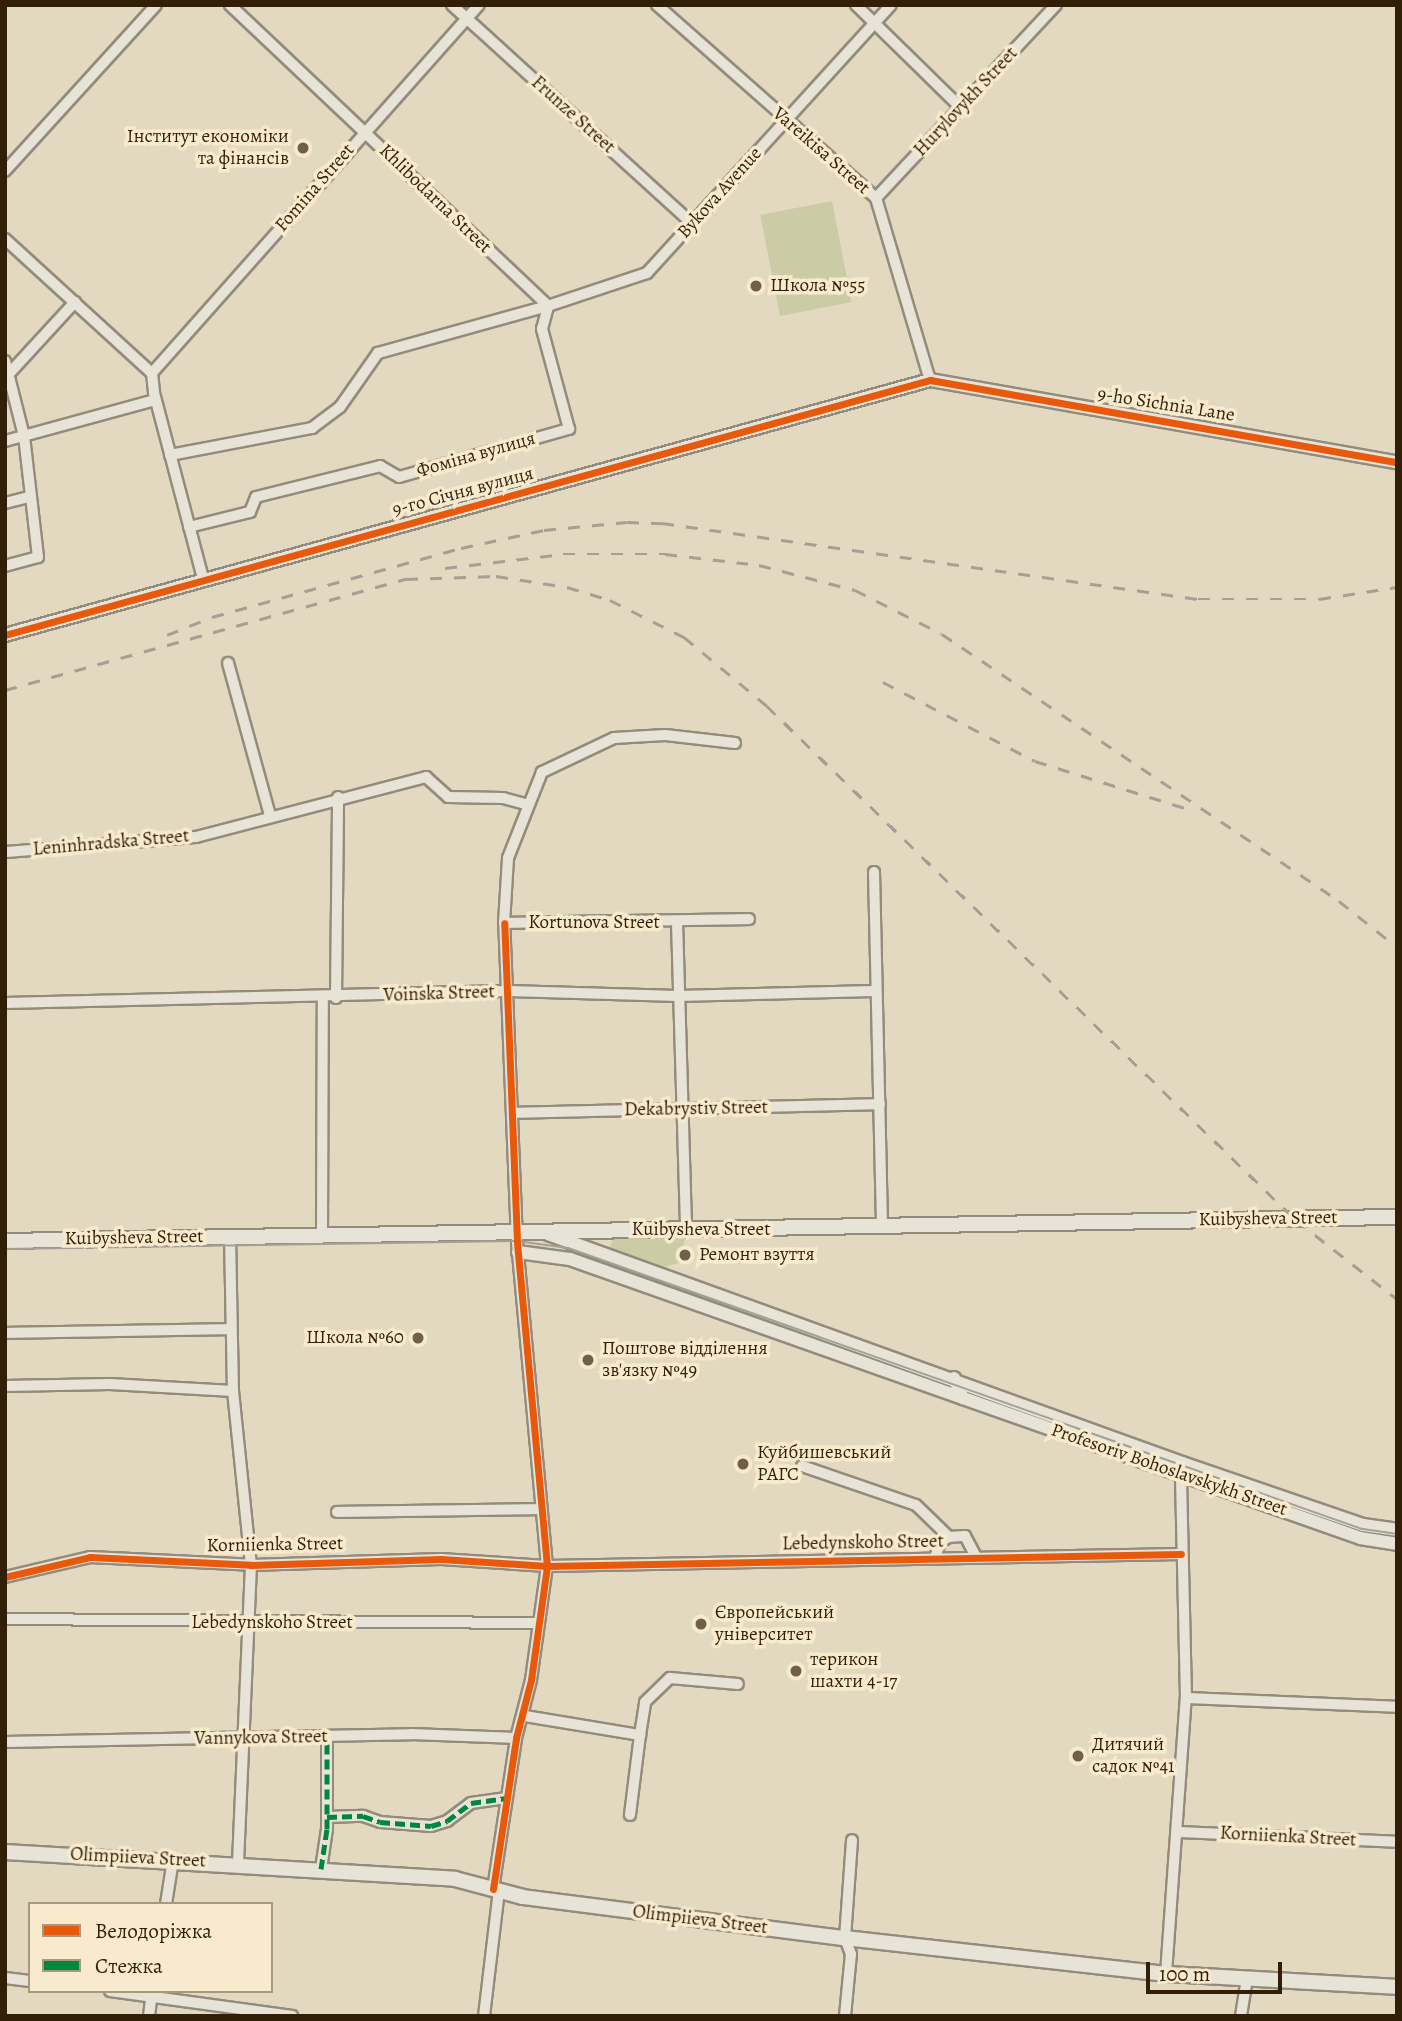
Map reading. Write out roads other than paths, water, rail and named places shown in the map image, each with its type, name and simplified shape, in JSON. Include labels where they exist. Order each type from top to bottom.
[{"type":"main road","name":"Kuibysheva Street","points":[[5,1241],[517,1231],[686,1232],[1397,1217]]},
{"type":"main road","name":"Olimpiieva Street","points":[[5,1852],[238,1863],[455,1879],[496,1890],[845,1938],[1166,1974],[1397,1987]]},
{"type":"street","points":[[5,171],[156,5]]},
{"type":"street","name":"Khlibodarna Street","points":[[230,5],[548,306]]},
{"type":"street","name":"Frunze Street","points":[[452,5],[693,224]]},
{"type":"street","name":"Fomina Street","points":[[152,373],[479,5]]},
{"type":"street","name":"Vareikisa Street","points":[[657,5],[876,198],[930,380]]},
{"type":"street","points":[[856,5],[961,108]]},
{"type":"street","name":"Bykova Avenue","points":[[170,455],[312,428],[340,407],[378,353],[548,306],[647,273],[891,5]]},
{"type":"street","name":"Hurylovykh Street","points":[[876,198],[1056,5]]},
{"type":"street","points":[[7,243],[152,373],[155,400],[203,579]]},
{"type":"street","points":[[7,376],[75,302]]},
{"type":"street","name":"Фоміна вулиця","points":[[189,527],[250,512],[256,497],[380,466],[399,477],[569,429],[542,329],[548,306]]},
{"type":"street","points":[[5,361],[24,436],[38,557],[5,566]]},
{"type":"street","name":"9-ho Sichnia Lane","points":[[930,380],[1397,462]]},
{"type":"street","name":"9-го Січня вулиця","points":[[5,635],[930,380]]},
{"type":"street","points":[[5,440],[155,400]]},
{"type":"street","points":[[5,503],[29,497]]},
{"type":"street","points":[[228,663],[270,815]]},
{"type":"street","name":"Kortunova Street","points":[[735,743],[665,735],[614,738],[542,772],[526,804],[508,858],[504,923],[749,919]]},
{"type":"street","name":"Leninhradska Street","points":[[5,852],[196,836],[338,797],[426,777],[448,797],[503,798],[526,804]]},
{"type":"street","points":[[337,998],[338,797]]},
{"type":"street","points":[[874,872],[873,991],[880,1104],[882,1226]]},
{"type":"street","points":[[677,922],[686,1232]]},
{"type":"street","points":[[484,2016],[507,1798],[516,1738],[525,1716],[547,1566],[518,1252],[504,923]]},
{"type":"street","name":"Voinska Street","points":[[5,1003],[337,998],[507,991],[678,996],[873,991]]},
{"type":"street","points":[[322,1235],[323,998]]},
{"type":"street","name":"Dekabrystiv Street","points":[[513,1113],[880,1104]]},
{"type":"street","name":"Profesoriv Bohoslavskykh Street","points":[[541,1232],[612,1254],[954,1378],[1360,1538],[1397,1544]]},
{"type":"street","points":[[230,1236],[233,1391],[251,1565],[238,1863]]},
{"type":"street","name":"Profesoriv Bohoslavskykh Street","points":[[518,1252],[570,1259],[963,1398],[1363,1525],[1397,1530]]},
{"type":"street","points":[[5,1333],[231,1329]]},
{"type":"street","points":[[954,1378],[963,1398]]},
{"type":"street","points":[[5,1386],[110,1384],[233,1391]]},
{"type":"street","points":[[802,1466],[905,1499],[949,1537]]},
{"type":"street","points":[[1166,1974],[1179,1832],[1185,1699],[1181,1468]]},
{"type":"street","name":"Korniienka Street","points":[[337,1513],[541,1509]]},
{"type":"street","points":[[935,1558],[940,1542],[949,1537],[965,1536],[976,1557]]},
{"type":"street","name":"Lebedynskoho Street","points":[[547,1566],[1181,1554]]},
{"type":"street","name":"Korniienka Street","points":[[5,1577],[90,1557],[251,1565],[442,1559],[547,1566]]},
{"type":"street","name":"Lebedynskoho Street","points":[[5,1619],[249,1624],[539,1623]]},
{"type":"street","points":[[629,1815],[645,1702],[670,1678],[738,1684]]},
{"type":"street","points":[[1185,1699],[1397,1707]]},
{"type":"street","points":[[525,1716],[640,1734]]},
{"type":"street","points":[[321,1869],[327,1817],[327,1736]]},
{"type":"street","name":"Vannykova Street","points":[[5,1742],[327,1736],[516,1738]]},
{"type":"street","points":[[327,1817],[363,1816],[380,1822],[431,1826],[447,1821],[471,1803],[507,1798]]},
{"type":"street","name":"Korniienka Street","points":[[1179,1832],[1397,1842]]},
{"type":"street","points":[[845,2016],[851,1954],[845,1938],[852,1840]]},
{"type":"street","points":[[166,1902],[173,1860]]},
{"type":"street","points":[[5,1978],[28,1982]]},
{"type":"street","points":[[1241,2016],[1247,1979]]},
{"type":"street","points":[[149,2016],[152,1994],[292,2016]]},
{"type":"tram line","points":[[5,1249],[517,1241],[568,1248],[1362,1529],[1397,1534]]},
{"type":"railway","points":[[167,635],[212,617],[461,548],[544,530],[627,522],[662,523],[1198,599],[1319,599],[1397,587]]},
{"type":"railway","points":[[445,568],[563,554],[665,554],[759,565],[855,590],[942,634],[1339,901],[1397,947]]},
{"type":"railway","points":[[5,690],[406,579],[496,576],[567,587],[610,600],[684,637],[767,706],[1296,1220],[1397,1299]]},
{"type":"railway","points":[[883,682],[1035,761],[1195,811]]},
{"type":"place","name":"Інститут економіки та фінансів","points":[[303,148]]},
{"type":"place","name":"Школа №55","points":[[756,286]]},
{"type":"place","name":"Ремонт взуття","points":[[685,1255]]},
{"type":"place","name":"Школа №60","points":[[418,1338]]},
{"type":"place","name":"Поштове відділення зв'язку №49","points":[[588,1360]]},
{"type":"place","name":"Куйбишевський РАГС","points":[[743,1464]]},
{"type":"place","name":"Європейський університет","points":[[701,1624]]},
{"type":"place","name":"терикон шахти 4-17","points":[[796,1671]]},
{"type":"place","name":"Дитячий садок №41","points":[[1078,1756]]}]
